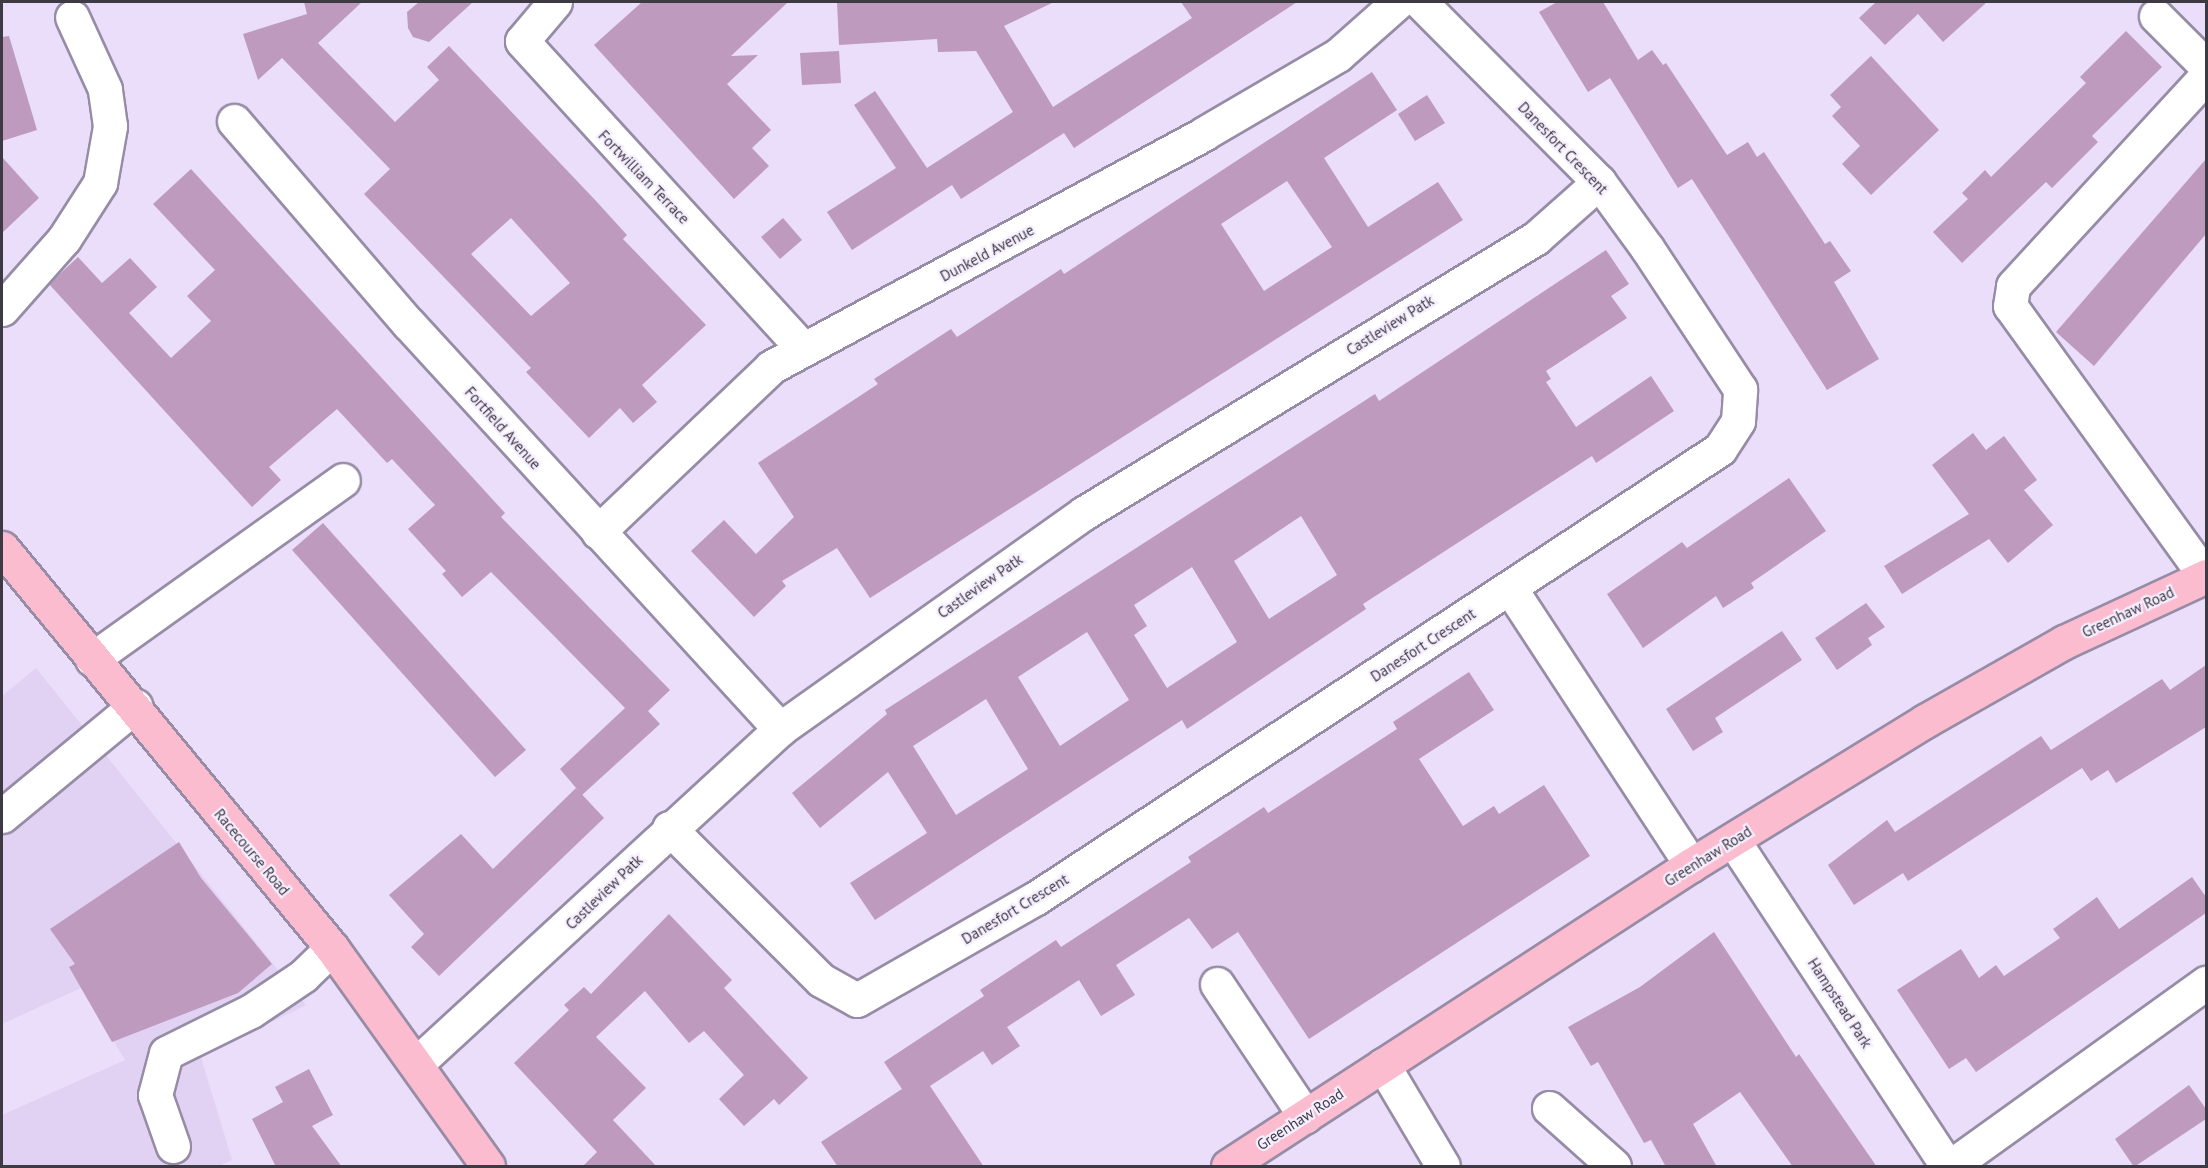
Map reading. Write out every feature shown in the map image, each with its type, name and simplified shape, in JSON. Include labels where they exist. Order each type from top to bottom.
[{"type":"main road","name":"Racecourse Road","points":[[2,548],[92,658],[135,706],[332,948],[416,1064],[484,1165]]},
{"type":"main road","name":"Greenhaw Road","points":[[1227,1167],[1691,865],[1925,721],[2064,642],[2206,576]]},
{"type":"street","name":"Fortwilliam Terrace","points":[[555,2],[522,41],[803,350]]},
{"type":"street","name":"Dunkeld Avenue","points":[[598,532],[771,367],[992,252],[1338,55],[1398,2]]},
{"type":"street","name":"Danesfort Crescent","points":[[669,828],[821,980],[857,1000],[1036,898],[1720,449],[1738,421],[1740,389],[1599,182],[1420,2]]},
{"type":"street","points":[[2156,16],[2206,66]]},
{"type":"street","points":[[2,309],[64,239],[100,183],[110,126],[105,89],[72,17]]},
{"type":"street","points":[[2206,76],[2013,286],[2010,306],[2206,576]]},
{"type":"street","name":"Fortfield Avenue","points":[[234,121],[408,323],[780,729]]},
{"type":"street","name":"Castleview Patk","points":[[416,1064],[526,966],[669,828],[780,729],[1084,513],[1536,238],[1599,182]]},
{"type":"street","points":[[92,658],[343,480]]},
{"type":"street","points":[[1510,588],[1691,865]]},
{"type":"street","points":[[2,816],[135,706]]},
{"type":"street","name":"Hampstead Park","points":[[1733,840],[1949,1167],[2206,983]]},
{"type":"street","points":[[173,1146],[155,1095],[166,1053],[251,1011],[303,976],[332,948]]},
{"type":"street","points":[[1217,984],[1305,1116]]},
{"type":"street","points":[[1383,1065],[1443,1167]]},
{"type":"street","points":[[1549,1108],[1614,1167]]},
{"type":"shaded area","points":[[36,668],[306,1005],[201,1057],[232,1160],[219,1166],[2,1166],[2,1115],[125,1060],[81,988],[2,1024],[2,696]]},
{"type":"building","points":[[304,2],[362,2],[318,43],[395,122],[439,80],[427,67],[449,46],[596,201],[627,235],[623,239],[706,325],[642,385],[657,402],[633,423],[620,408],[589,438],[526,372],[531,368],[364,194],[390,169],[282,58],[258,80],[243,34],[307,14]],"holes":[[[511,218],[570,283],[531,316],[471,254]]]},
{"type":"building","points":[[419,2],[473,2],[429,42],[413,37],[408,28],[407,12]]},
{"type":"building","points":[[642,2],[788,2],[731,56],[758,55],[727,84],[771,130],[752,148],[769,166],[734,199],[594,45]]},
{"type":"building","points":[[837,2],[1054,2],[1004,26],[1053,107],[1192,18],[1181,2],[1297,2],[1074,148],[1064,133],[961,199],[952,185],[852,250],[827,212],[896,168],[854,105],[875,91],[927,168],[1013,112],[976,51],[938,52],[937,39],[839,45]]},
{"type":"building","points":[[1557,2],[1603,2],[1638,60],[1652,50],[1663,65],[1666,63],[1727,155],[1748,142],[1757,157],[1764,152],[1825,244],[1830,241],[1851,271],[1834,282],[1879,359],[1827,390],[1692,179],[1678,188],[1610,78],[1588,92],[1539,12]]},
{"type":"building","points":[[1876,2],[1987,2],[1943,42],[1918,14],[1885,45],[1859,18]]},
{"type":"building","points":[[2126,31],[2162,67],[2092,136],[2098,142],[2052,188],[2046,182],[1962,263],[1933,232],[1968,199],[1962,193],[1985,170],[1991,177],[2086,83],[2080,77]]},
{"type":"building","points":[[9,36],[37,130],[2,141],[2,37]]},
{"type":"building","points":[[839,51],[841,83],[802,85],[800,53]]},
{"type":"building","points":[[1871,56],[1939,130],[1871,195],[1842,164],[1860,146],[1832,116],[1841,107],[1830,95]]},
{"type":"building","points":[[1372,72],[1397,110],[1324,158],[1368,227],[1438,182],[1463,220],[870,598],[837,548],[782,581],[786,586],[754,617],[691,551],[724,520],[756,554],[794,517],[758,463],[878,384],[874,379],[951,329],[957,337],[1061,269],[1064,274]],"holes":[[[1287,181],[1332,247],[1264,291],[1221,224]]]},
{"type":"building","points":[[1427,95],[1445,123],[1415,141],[1398,114]]},
{"type":"building","points":[[2,157],[39,198],[2,233]]},
{"type":"building","points":[[2206,159],[2206,234],[2094,366],[2056,332]]},
{"type":"building","points":[[191,169],[505,513],[501,517],[670,690],[648,711],[660,724],[582,795],[560,769],[625,708],[491,572],[462,597],[442,574],[446,571],[408,529],[435,505],[392,459],[387,463],[337,409],[269,467],[281,480],[252,507],[49,284],[78,257],[102,283],[130,258],[157,287],[129,313],[171,358],[211,321],[187,296],[215,270],[153,204]]},
{"type":"building","points":[[783,218],[802,240],[780,259],[761,237]]},
{"type":"building","points":[[1606,250],[1629,284],[1611,296],[1627,318],[1546,371],[1551,379],[1546,382],[1576,427],[1651,376],[1674,411],[1596,463],[1592,456],[1363,604],[1366,609],[1187,729],[1182,720],[875,920],[850,883],[927,833],[888,772],[820,828],[792,793],[887,714],[885,710],[1375,394],[1379,401]],"holes":[[[1301,516],[1337,575],[1269,619],[1234,561]],[[1192,567],[1237,642],[1167,688],[1134,635],[1147,626],[1134,605]],[[1087,632],[1129,700],[1060,746],[1018,677]],[[986,699],[1028,769],[956,815],[913,746]]]},
{"type":"building","points":[[1973,433],[1986,450],[2004,436],[2037,480],[2024,490],[2053,525],[2008,563],[1989,539],[1902,594],[1884,566],[1969,514],[1932,465]]},
{"type":"building","points":[[1789,478],[1826,531],[1751,583],[1754,588],[1723,608],[1716,596],[1643,648],[1607,594],[1682,542],[1687,548]]},
{"type":"building","points":[[323,523],[526,750],[495,777],[292,550]]},
{"type":"building","points":[[1866,603],[1885,627],[1868,638],[1872,645],[1837,670],[1815,638]]},
{"type":"building","points":[[1782,631],[1802,660],[1715,718],[1723,732],[1693,751],[1666,709]]},
{"type":"building","points":[[2206,665],[2206,727],[2116,783],[2108,770],[2091,781],[2082,768],[1908,881],[1903,873],[1854,905],[1828,865],[1887,820],[1895,832],[2041,736],[2051,750],[2162,679],[2170,690]]},
{"type":"building","points":[[1469,672],[1494,710],[1419,759],[1463,826],[1494,806],[1499,814],[1544,785],[1590,856],[1309,1039],[1238,932],[1212,949],[1189,918],[1116,965],[1135,995],[1101,1016],[1079,980],[1007,1027],[1020,1046],[992,1065],[983,1051],[930,1086],[984,1167],[838,1167],[821,1142],[902,1089],[884,1062],[984,996],[980,990],[1056,940],[1061,947],[1191,862],[1188,857],[1264,807],[1268,813],[1397,729],[1393,722]]},
{"type":"building","points":[[576,788],[604,818],[439,976],[411,947],[424,934],[389,895],[461,834],[493,869]]},
{"type":"building","points":[[179,842],[201,878],[272,964],[238,993],[112,1042],[69,967],[75,964],[50,929]]},
{"type":"building","points":[[2192,877],[2206,897],[2206,913],[1976,1072],[1966,1058],[1949,1069],[1897,990],[1961,949],[1979,978],[1996,965],[2004,976],[2060,938],[2053,929],[2097,897],[2119,929]]},
{"type":"building","points":[[669,914],[732,980],[724,988],[808,1078],[779,1105],[774,1099],[744,1126],[719,1099],[744,1075],[704,1031],[689,1043],[645,991],[596,1037],[646,1088],[613,1120],[657,1167],[582,1167],[597,1152],[514,1063],[569,1010],[564,1005],[584,987],[591,994]]},
{"type":"building","points":[[1714,932],[1796,1057],[1799,1054],[1877,1167],[1793,1167],[1740,1092],[1693,1124],[1717,1167],[1666,1167],[1651,1140],[1644,1143],[1598,1062],[1591,1066],[1568,1027],[1640,987]]},
{"type":"building","points":[[309,1069],[333,1115],[312,1126],[342,1167],[276,1167],[252,1119],[283,1102],[275,1087]]},
{"type":"building","points":[[2189,1085],[2206,1109],[2206,1119],[2134,1167],[2115,1139]]}]
